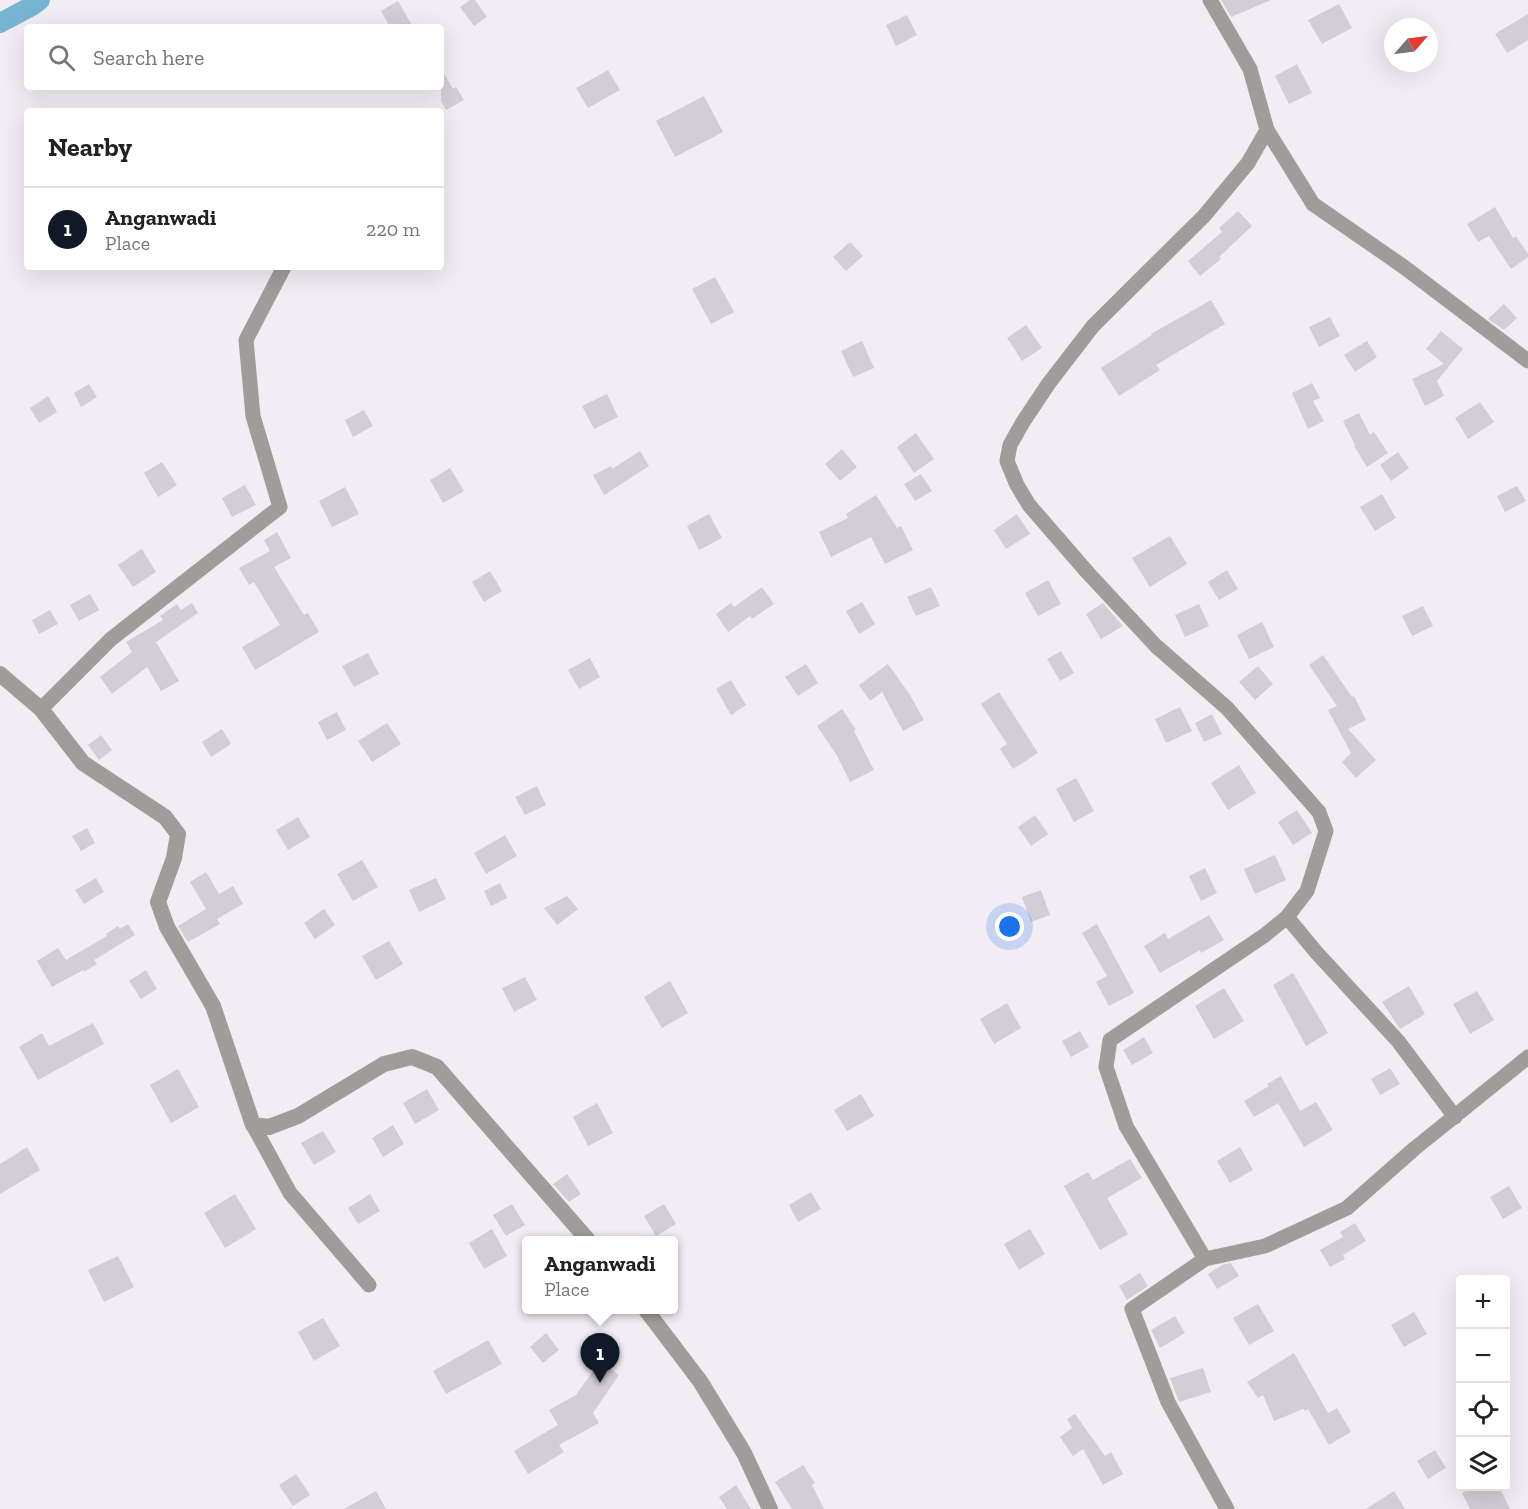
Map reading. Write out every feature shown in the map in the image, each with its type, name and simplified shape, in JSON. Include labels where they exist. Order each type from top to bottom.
[{"type":"street","points":[[1210,0],[1251,69],[1268,130],[1313,204],[1404,267],[1528,361]]},
{"type":"street","points":[[1205,1259],[1126,1125],[1106,1067],[1110,1040],[1287,917],[1307,891],[1326,831],[1319,812],[1227,708],[1156,646],[1080,565],[1029,505],[1007,461],[1010,444],[1049,383],[1094,326],[1204,216],[1248,163],[1268,130]]},
{"type":"street","points":[[41,709],[111,639],[280,507],[253,416],[246,340],[282,270]]},
{"type":"street","points":[[0,674],[41,709],[83,762],[165,817],[178,834],[174,858],[158,902],[167,927],[213,1006],[253,1125],[290,1193],[369,1285]]},
{"type":"street","points":[[1287,917],[1398,1041],[1455,1117]]},
{"type":"street","points":[[253,1125],[269,1127],[298,1116],[384,1064],[412,1057],[437,1067],[585,1236]]},
{"type":"street","points":[[1227,1509],[1168,1402],[1132,1309],[1205,1259],[1265,1246],[1347,1208],[1414,1149],[1528,1057]]},
{"type":"street","points":[[649,1314],[700,1381],[744,1453],[770,1509]]},
{"type":"building","points":[[470,0],[475,0],[487,17],[474,26],[460,7]]},
{"type":"building","points":[[1221,0],[1271,0],[1231,17]]},
{"type":"building","points":[[398,1],[411,24],[388,24],[381,11]]},
{"type":"building","points":[[1339,4],[1352,28],[1322,44],[1308,20]]},
{"type":"building","points":[[1528,14],[1528,40],[1507,53],[1495,34]]},
{"type":"building","points":[[907,15],[917,35],[896,46],[886,25]]},
{"type":"building","points":[[1297,64],[1312,93],[1289,104],[1275,76]]},
{"type":"building","points":[[608,70],[620,90],[588,108],[576,88]]},
{"type":"building","points":[[444,73],[453,89],[456,87],[464,100],[446,110],[441,101],[441,90],[444,90]]},
{"type":"building","points":[[704,96],[723,132],[675,157],[656,121]]},
{"type":"building","points":[[1495,207],[1513,238],[1516,236],[1528,254],[1528,257],[1511,269],[1489,236],[1478,242],[1467,224]]},
{"type":"building","points":[[1238,211],[1252,226],[1219,257],[1221,259],[1200,276],[1188,261],[1222,232],[1219,228]]},
{"type":"building","points":[[850,242],[863,256],[846,271],[833,257]]},
{"type":"building","points":[[715,277],[734,312],[711,324],[692,289]]},
{"type":"building","points":[[1211,300],[1225,324],[1156,365],[1160,370],[1119,396],[1101,368],[1151,334]]},
{"type":"building","points":[[1504,304],[1517,318],[1504,330],[1488,319]]},
{"type":"building","points":[[1330,317],[1340,336],[1319,347],[1309,327]]},
{"type":"building","points":[[1026,325],[1042,348],[1022,361],[1007,338]]},
{"type":"building","points":[[1441,331],[1463,349],[1437,381],[1444,396],[1425,406],[1412,379],[1444,364],[1426,349]]},
{"type":"building","points":[[862,341],[874,368],[853,377],[841,351]]},
{"type":"building","points":[[1367,341],[1377,357],[1355,372],[1344,355]]},
{"type":"building","points":[[1312,383],[1320,398],[1313,401],[1324,421],[1308,429],[1292,393]]},
{"type":"building","points":[[89,384],[97,397],[81,407],[74,393]]},
{"type":"building","points":[[607,394],[618,417],[594,429],[582,406]]},
{"type":"building","points":[[48,396],[57,412],[39,423],[30,408]]},
{"type":"building","points":[[1480,402],[1494,422],[1468,439],[1455,418]]},
{"type":"building","points":[[364,410],[373,426],[353,437],[345,420]]},
{"type":"building","points":[[1359,413],[1370,435],[1374,432],[1388,453],[1367,467],[1354,446],[1343,421]]},
{"type":"building","points":[[916,433],[934,459],[914,473],[897,447]]},
{"type":"building","points":[[842,449],[857,467],[840,481],[825,464]]},
{"type":"building","points":[[640,451],[649,466],[604,495],[593,475],[611,466],[612,469]]},
{"type":"building","points":[[1398,452],[1409,468],[1391,481],[1380,465]]},
{"type":"building","points":[[162,462],[177,485],[158,497],[144,473]]},
{"type":"building","points":[[450,468],[464,491],[443,503],[430,480]]},
{"type":"building","points":[[921,474],[932,491],[915,501],[904,484]]},
{"type":"building","points":[[245,485],[256,505],[232,517],[222,498]]},
{"type":"building","points":[[1517,486],[1526,501],[1505,512],[1497,496]]},
{"type":"building","points":[[345,487],[359,514],[332,527],[319,501]]},
{"type":"building","points":[[1382,494],[1396,518],[1375,531],[1360,507]]},
{"type":"building","points":[[876,495],[897,528],[901,526],[913,550],[885,564],[871,537],[831,557],[819,532],[848,518],[846,514]]},
{"type":"building","points":[[709,514],[722,538],[699,550],[687,526]]},
{"type":"building","points":[[1017,514],[1030,534],[1006,549],[994,530]]},
{"type":"building","points":[[277,532],[291,558],[274,567],[304,615],[308,613],[319,632],[255,670],[242,647],[280,625],[254,582],[249,585],[239,568],[270,551],[264,540]]},
{"type":"building","points":[[1170,536],[1187,564],[1150,587],[1132,558]]},
{"type":"building","points":[[142,549],[156,572],[133,587],[118,565]]},
{"type":"building","points":[[1227,570],[1238,589],[1219,600],[1208,582]]},
{"type":"building","points":[[490,571],[502,591],[484,602],[472,582]]},
{"type":"building","points":[[1048,580],[1061,604],[1038,616],[1025,593]]},
{"type":"building","points":[[762,587],[774,604],[752,619],[750,616],[728,632],[716,614],[731,603],[734,607]]},
{"type":"building","points":[[931,587],[940,606],[916,616],[907,597]]},
{"type":"building","points":[[90,594],[99,610],[79,621],[70,605]]},
{"type":"building","points":[[862,602],[875,624],[859,634],[846,611]]},
{"type":"building","points":[[192,603],[198,613],[156,642],[179,681],[161,691],[147,667],[112,694],[100,677],[132,652],[126,642],[163,620],[160,616],[177,604],[181,610]]},
{"type":"building","points":[[1103,603],[1123,626],[1101,639],[1086,614]]},
{"type":"building","points":[[1199,604],[1209,626],[1185,637],[1175,615]]},
{"type":"building","points":[[1423,606],[1433,626],[1412,636],[1402,616]]},
{"type":"building","points":[[50,610],[58,624],[39,634],[32,620]]},
{"type":"building","points":[[1262,622],[1274,647],[1249,659],[1237,635]]},
{"type":"building","points":[[1061,651],[1074,673],[1060,681],[1047,659]]},
{"type":"building","points":[[368,653],[379,674],[354,687],[342,666]]},
{"type":"building","points":[[1323,655],[1352,697],[1354,696],[1366,720],[1348,729],[1376,760],[1356,778],[1342,762],[1351,753],[1328,710],[1337,706],[1309,665]]},
{"type":"building","points":[[590,658],[600,677],[579,689],[568,670]]},
{"type":"building","points":[[806,664],[818,683],[798,696],[785,677]]},
{"type":"building","points":[[888,664],[924,720],[903,731],[882,692],[870,701],[859,685]]},
{"type":"building","points":[[1258,666],[1273,684],[1255,700],[1239,682]]},
{"type":"building","points":[[731,680],[746,705],[731,715],[716,689]]},
{"type":"building","points":[[999,692],[1038,753],[1013,769],[1000,749],[1007,744],[981,704]]},
{"type":"building","points":[[1180,707],[1192,731],[1166,743],[1155,719]]},
{"type":"building","points":[[842,709],[856,730],[854,731],[874,770],[850,782],[836,754],[817,726]]},
{"type":"building","points":[[337,712],[346,730],[327,740],[318,722]]},
{"type":"building","points":[[1212,714],[1222,734],[1204,742],[1195,723]]},
{"type":"building","points":[[387,723],[401,744],[372,762],[358,741]]},
{"type":"building","points":[[222,729],[231,744],[211,757],[202,742]]},
{"type":"building","points":[[101,735],[112,750],[99,760],[88,745]]},
{"type":"building","points":[[1239,765],[1256,793],[1228,810],[1211,783]]},
{"type":"building","points":[[1076,778],[1094,811],[1074,822],[1056,789]]},
{"type":"building","points":[[537,786],[546,805],[525,815],[515,797]]},
{"type":"building","points":[[1297,810],[1312,833],[1293,845],[1278,822]]},
{"type":"building","points":[[1035,815],[1048,834],[1031,846],[1018,827]]},
{"type":"building","points":[[298,817],[310,837],[288,850],[276,830]]},
{"type":"building","points":[[87,828],[95,843],[81,851],[72,836]]},
{"type":"building","points":[[505,835],[517,856],[486,874],[474,853]]},
{"type":"building","points":[[1275,855],[1286,880],[1255,894],[1244,869]]},
{"type":"building","points":[[362,860],[378,887],[353,901],[337,874]]},
{"type":"building","points":[[1205,868],[1217,893],[1201,901],[1189,876]]},
{"type":"building","points":[[206,872],[219,894],[233,886],[243,904],[217,919],[220,924],[188,942],[178,926],[206,909],[190,882]]},
{"type":"building","points":[[96,878],[104,892],[84,904],[75,890]]},
{"type":"building","points":[[436,878],[446,899],[419,912],[409,890]]},
{"type":"building","points":[[500,883],[507,898],[491,906],[484,891]]},
{"type":"building","points":[[1041,890],[1050,915],[1031,922],[1022,897]]},
{"type":"building","points":[[567,896],[578,909],[557,925],[544,908]]},
{"type":"building","points":[[324,909],[335,925],[315,939],[304,923]]},
{"type":"building","points":[[1209,915],[1224,940],[1201,953],[1200,950],[1160,973],[1144,946],[1165,933],[1168,939]]},
{"type":"building","points":[[128,924],[135,935],[94,960],[97,964],[52,987],[37,961],[58,948],[66,960],[107,936],[106,934],[118,926],[120,929]]},
{"type":"building","points":[[1097,924],[1134,993],[1109,1006],[1096,982],[1107,976],[1082,933]]},
{"type":"building","points":[[389,941],[403,964],[376,980],[362,956]]},
{"type":"building","points":[[146,970],[157,989],[141,999],[129,981]]},
{"type":"building","points":[[1293,973],[1328,1033],[1306,1046],[1273,985]]},
{"type":"building","points":[[525,977],[537,1000],[514,1012],[502,988]]},
{"type":"building","points":[[670,981],[688,1013],[662,1028],[644,997]]},
{"type":"building","points":[[1409,986],[1425,1014],[1400,1029],[1382,1002]]},
{"type":"building","points":[[1224,988],[1244,1021],[1214,1039],[1195,1006]]},
{"type":"building","points":[[1477,991],[1494,1020],[1470,1034],[1453,1004]]},
{"type":"building","points":[[1007,1003],[1021,1028],[994,1044],[980,1019]]},
{"type":"building","points":[[93,1023],[104,1044],[38,1080],[19,1047],[42,1033],[49,1046]]},
{"type":"building","points":[[1080,1031],[1089,1047],[1071,1057],[1062,1041]]},
{"type":"building","points":[[1144,1037],[1153,1053],[1132,1065],[1123,1050]]},
{"type":"building","points":[[1390,1068],[1400,1084],[1380,1095],[1371,1079]]},
{"type":"building","points":[[178,1069],[199,1107],[171,1123],[150,1085]]},
{"type":"building","points":[[1281,1076],[1300,1111],[1316,1102],[1333,1130],[1304,1147],[1278,1103],[1254,1117],[1244,1101]]},
{"type":"building","points":[[427,1089],[439,1110],[415,1124],[403,1103]]},
{"type":"building","points":[[861,1094],[874,1116],[847,1131],[834,1110]]},
{"type":"building","points":[[597,1103],[613,1133],[588,1146],[573,1117]]},
{"type":"building","points":[[393,1125],[404,1144],[383,1157],[372,1138]]},
{"type":"building","points":[[323,1131],[336,1152],[314,1165],[301,1143]]},
{"type":"building","points":[[27,1147],[40,1170],[0,1194],[0,1164]]},
{"type":"building","points":[[1240,1147],[1253,1170],[1230,1183],[1217,1161]]},
{"type":"building","points":[[1130,1159],[1142,1178],[1107,1198],[1128,1234],[1100,1250],[1064,1186],[1088,1172],[1093,1180]]},
{"type":"building","points":[[567,1174],[581,1194],[569,1202],[553,1184]]},
{"type":"building","points":[[1509,1186],[1522,1208],[1503,1219],[1490,1197]]},
{"type":"building","points":[[811,1192],[821,1209],[798,1222],[789,1205]]},
{"type":"building","points":[[235,1194],[256,1229],[225,1248],[204,1213]]},
{"type":"building","points":[[370,1194],[380,1211],[358,1224],[348,1208]]},
{"type":"building","points":[[512,1204],[525,1225],[506,1236],[493,1215]]},
{"type":"building","points":[[664,1204],[676,1224],[656,1236],[644,1216]]},
{"type":"building","points":[[1355,1223],[1366,1241],[1343,1255],[1345,1259],[1330,1267],[1320,1250],[1343,1237],[1340,1232]]},
{"type":"building","points":[[492,1229],[507,1256],[484,1269],[469,1243]]},
{"type":"building","points":[[1030,1229],[1045,1254],[1019,1270],[1004,1244]]},
{"type":"building","points":[[118,1256],[134,1287],[104,1302],[88,1270]]},
{"type":"building","points":[[1231,1263],[1239,1276],[1217,1289],[1208,1274],[1222,1265]]},
{"type":"building","points":[[1140,1273],[1148,1286],[1127,1300],[1119,1286]]},
{"type":"building","points":[[1258,1304],[1274,1331],[1249,1345],[1233,1318]]},
{"type":"building","points":[[1414,1312],[1427,1334],[1404,1347],[1391,1325]]},
{"type":"building","points":[[1175,1316],[1185,1333],[1160,1348],[1151,1330]]},
{"type":"building","points":[[323,1318],[340,1346],[314,1361],[298,1332]]},
{"type":"building","points":[[546,1333],[559,1350],[543,1363],[530,1347]]},
{"type":"building","points":[[488,1340],[502,1364],[446,1394],[433,1371]]},
{"type":"building","points":[[1294,1353],[1328,1413],[1337,1408],[1351,1432],[1329,1445],[1308,1409],[1274,1421],[1263,1395],[1258,1398],[1247,1382]]},
{"type":"building","points":[[600,1361],[619,1375],[593,1413],[599,1423],[559,1445],[564,1452],[528,1474],[514,1451],[558,1425],[549,1410],[576,1395]]},
{"type":"building","points":[[1203,1368],[1211,1392],[1179,1402],[1170,1378]]},
{"type":"building","points":[[1075,1414],[1105,1456],[1111,1452],[1123,1474],[1103,1485],[1083,1449],[1073,1456],[1060,1437],[1072,1428],[1067,1419]]},
{"type":"building","points":[[1435,1450],[1446,1468],[1428,1479],[1417,1461]]},
{"type":"building","points":[[803,1465],[815,1483],[812,1485],[824,1509],[792,1509],[775,1482]]},
{"type":"building","points":[[296,1474],[310,1495],[293,1506],[279,1485]]},
{"type":"building","points":[[736,1485],[751,1509],[727,1509],[719,1497]]},
{"type":"building","points":[[376,1491],[386,1509],[344,1509]]},
{"type":"building","points":[[1394,1491],[1405,1509],[1366,1509]]},
{"type":"building","points":[[1466,1491],[1501,1491],[1510,1509],[1470,1509],[1462,1493]]},
{"type":"waterway","points":[[0,23],[40,0]]},
{"type":"place","name":"Anganwadi","points":[[600,1383]]}]
